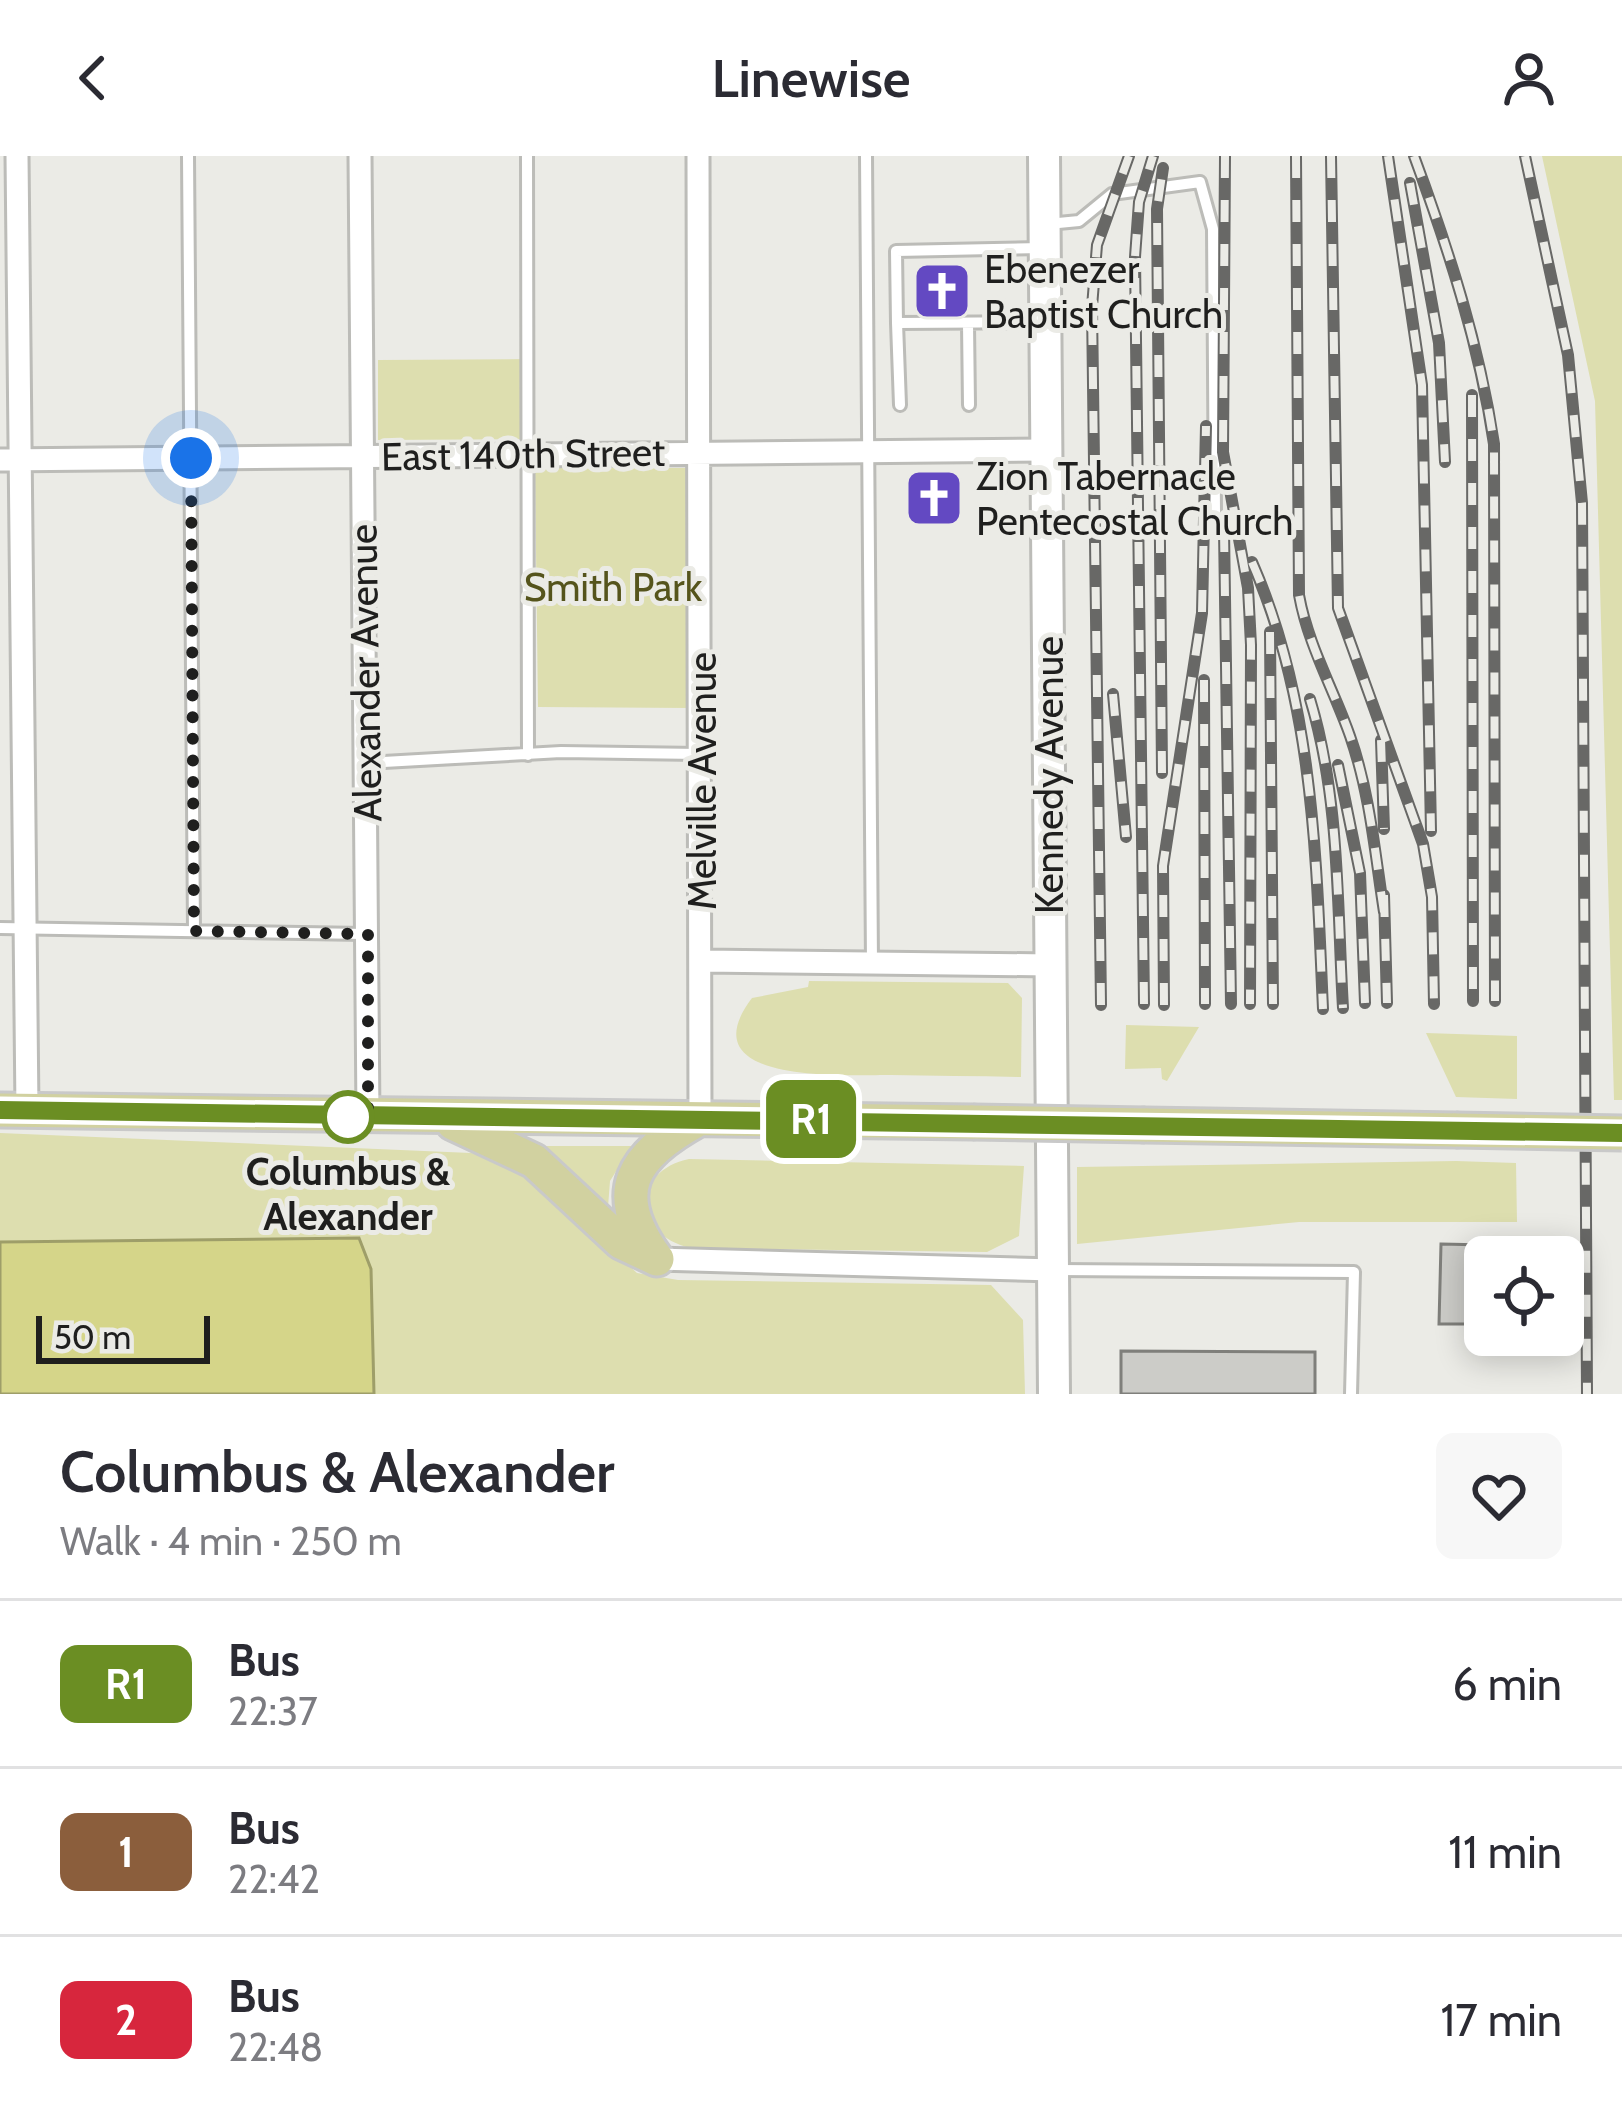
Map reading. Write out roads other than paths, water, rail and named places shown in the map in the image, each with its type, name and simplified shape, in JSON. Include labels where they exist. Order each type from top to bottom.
[{"type":"main road","name":"Kennedy Avenue","points":[[1044,156],[1054,1394]]},
{"type":"main road","points":[[14,1110],[1622,1133]]},
{"type":"main road","points":[[440,1118],[534,1161],[621,1242],[657,1259]]},
{"type":"main road","points":[[657,1259],[637,1231],[631,1182],[636,1166],[654,1149],[700,1118]]},
{"type":"street","points":[[14,1110],[25,928],[10,460],[17,156]]},
{"type":"street","name":"Alexander Avenue","points":[[360,156],[368,1118]]},
{"type":"street","name":"Melville Avenue","points":[[698,156],[700,1118]]},
{"type":"street","name":"East 140th Street","points":[[10,460],[1047,450]]},
{"type":"street","points":[[703,961],[1051,965]]},
{"type":"street","points":[[657,1259],[1054,1270]]},
{"type":"lane","points":[[188,156],[194,931]]},
{"type":"lane","points":[[526,156],[528,755]]},
{"type":"lane","points":[[866,156],[872,963]]},
{"type":"lane","points":[[900,405],[896,251],[1045,236],[1079,221],[1112,194],[1200,182],[1213,229],[1215,512]]},
{"type":"lane","points":[[897,323],[1046,322]]},
{"type":"lane","points":[[968,324],[969,405]]},
{"type":"lane","points":[[366,763],[528,755],[702,754]]},
{"type":"lane","points":[[0,928],[368,934]]},
{"type":"lane","points":[[1054,1270],[1354,1272],[1351,1394]]},
{"type":"railway","points":[[1101,1005],[1092,307],[1097,245],[1129,156]]},
{"type":"railway","points":[[1144,1004],[1135,257],[1139,202],[1153,156]]},
{"type":"railway","points":[[1225,156],[1223,452],[1248,588],[1251,645],[1250,1004]]},
{"type":"railway","points":[[1296,156],[1299,595],[1357,758],[1384,912]]},
{"type":"railway","points":[[1331,156],[1338,608],[1423,844],[1432,897],[1434,1004]]},
{"type":"railway","points":[[1388,156],[1422,385],[1431,831]]},
{"type":"railway","points":[[1414,156],[1462,298],[1494,444],[1495,1001]]},
{"type":"railway","points":[[1525,156],[1568,355],[1582,503],[1587,1394]]},
{"type":"railway","points":[[1162,773],[1157,209],[1163,168]]},
{"type":"railway","points":[[1410,183],[1439,343],[1445,462]]},
{"type":"railway","points":[[1472,395],[1473,1001]]},
{"type":"railway","points":[[1164,1005],[1163,866],[1202,613],[1206,426]]},
{"type":"railway","points":[[1224,530],[1231,1004]]},
{"type":"railway","points":[[1252,562],[1273,616],[1300,726],[1314,838],[1323,1009]]},
{"type":"railway","points":[[1270,632],[1273,1004]]},
{"type":"railway","points":[[1204,680],[1205,1004]]},
{"type":"railway","points":[[1113,694],[1126,837]]},
{"type":"railway","points":[[1310,699],[1332,813],[1343,1008]]},
{"type":"railway","points":[[1381,740],[1384,829]]},
{"type":"railway","points":[[1338,765],[1360,873],[1365,1003]]},
{"type":"railway","points":[[1384,895],[1387,1003]]},
{"type":"place","name":"Ebenezer Baptist Church","points":[[942,291]]},
{"type":"place","name":"Zion Tabernacle Pentecostal Church","points":[[934,498]]},
{"type":"place","name":"Columbus & Alexander","points":[[348,1117]]},
{"type":"park label","name":"Smith Park","points":[[613,587]]}]
